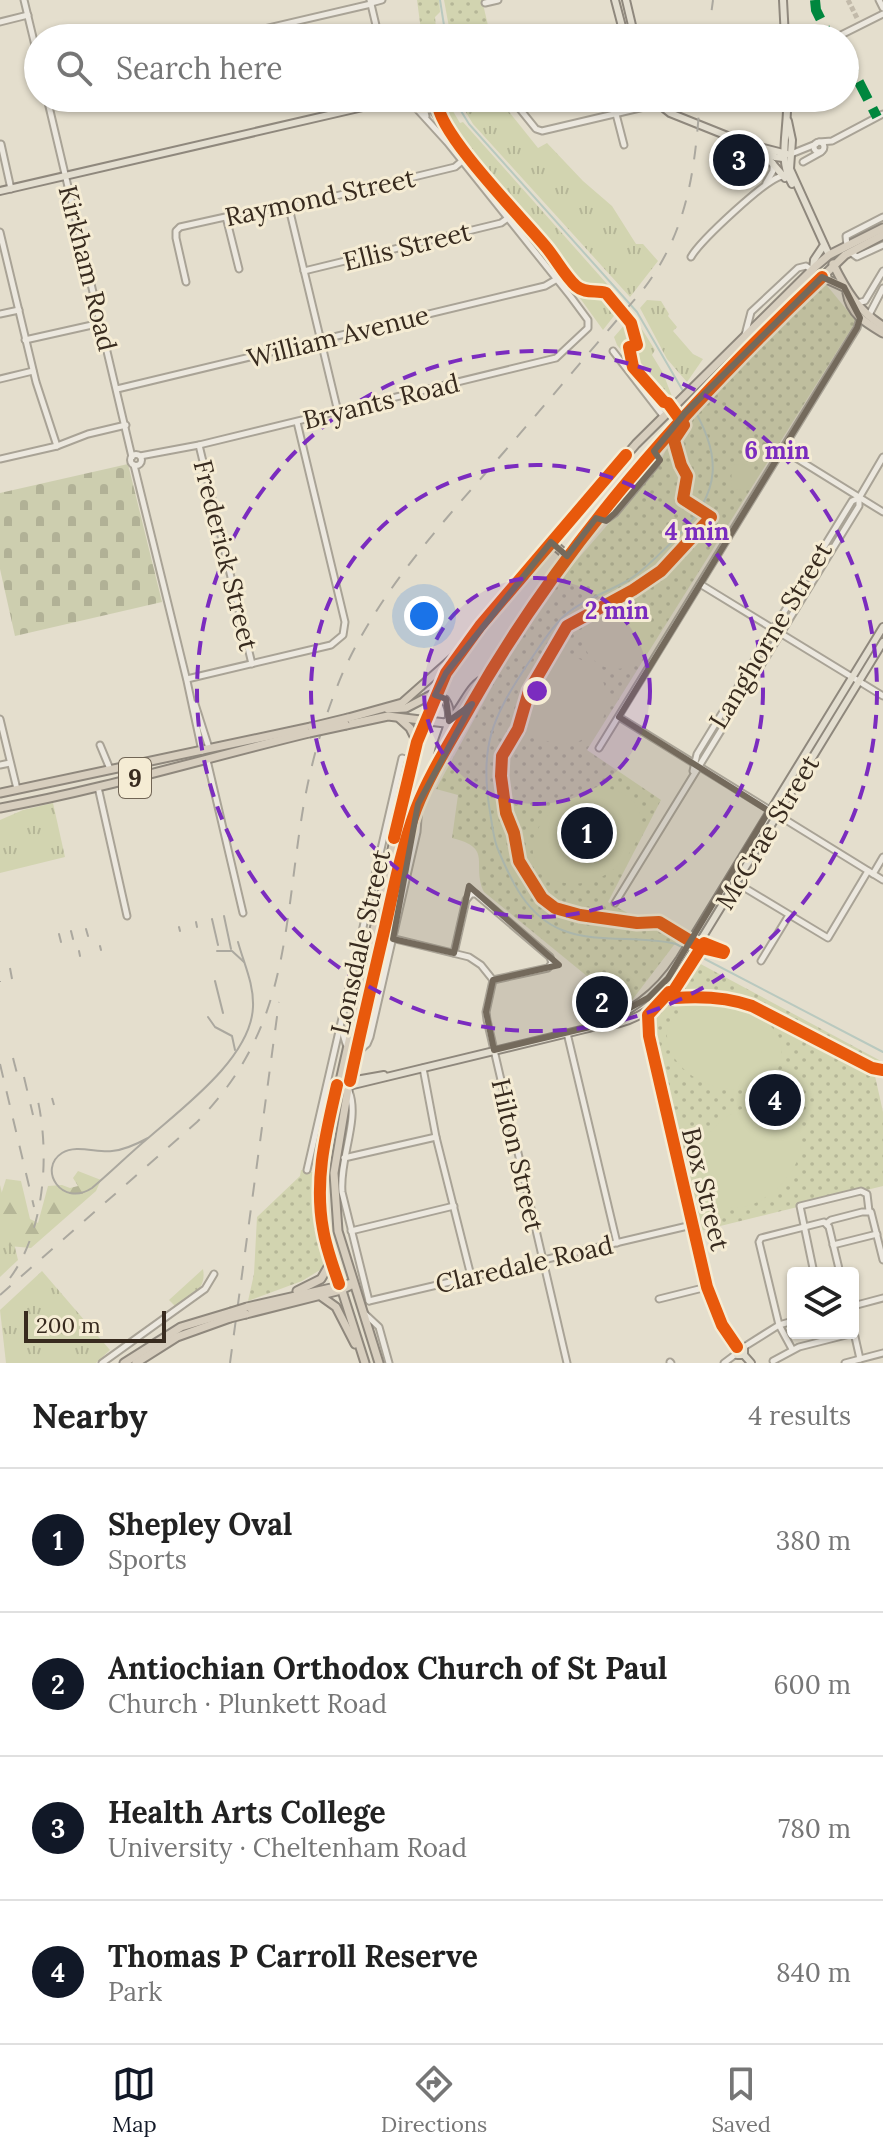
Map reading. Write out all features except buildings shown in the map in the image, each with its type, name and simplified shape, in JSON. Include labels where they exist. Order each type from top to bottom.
[{"type":"highway","name":"Lonsdale Street","points":[[377,1363],[338,1231],[333,1192],[335,1161],[349,1085],[402,854],[418,804],[487,678],[567,556],[596,518],[700,397],[848,249],[883,228]]},
{"type":"highway","name":"Lonsdale Street","points":[[364,1360],[323,1231],[319,1179],[321,1157],[417,742],[435,695],[458,655],[626,455],[829,255],[883,235]]},
{"type":"highway","points":[[829,255],[865,319],[883,326]]},
{"type":"highway","points":[[822,277],[846,290]]},
{"type":"highway","points":[[846,290],[848,302],[883,333]]},
{"type":"highway","points":[[666,415],[675,426]]},
{"type":"highway","points":[[551,542],[567,556]]},
{"type":"highway","name":"9","points":[[347,722],[388,709],[412,696],[447,661],[458,655]]},
{"type":"highway","points":[[449,721],[479,680],[487,678]]},
{"type":"highway","points":[[388,709],[407,707],[426,696],[435,695],[448,703],[451,712],[439,748],[438,764]]},
{"type":"highway","name":"9","points":[[0,793],[347,722],[385,716],[441,723],[449,721]]},
{"type":"highway","points":[[395,717],[409,725],[417,742]]},
{"type":"highway","name":"9","points":[[0,808],[207,760],[310,730]]},
{"type":"highway","name":"Kirkham Road","points":[[205,750],[207,760]]},
{"type":"highway","points":[[94,772],[98,786]]},
{"type":"highway","points":[[17,789],[20,804]]},
{"type":"highway","points":[[373,934],[383,936]]},
{"type":"highway","points":[[337,1085],[349,1085]]},
{"type":"highway","points":[[247,1311],[318,1281],[327,1272],[331,1259]]},
{"type":"highway","points":[[271,1302],[353,1283]]},
{"type":"highway","points":[[124,1363],[181,1327],[316,1297],[340,1287]]},
{"type":"highway","points":[[316,1297],[328,1299],[334,1305],[364,1360]]},
{"type":"highway","points":[[136,1363],[177,1337],[231,1315]]},
{"type":"main road","points":[[615,0],[621,24]]},
{"type":"main road","points":[[626,0],[632,24]]},
{"type":"main road","points":[[783,0],[784,24]]},
{"type":"main road","points":[[0,191],[338,112]]},
{"type":"main road","points":[[669,112],[750,145],[787,155]]},
{"type":"main road","points":[[788,112],[785,171],[797,193]]},
{"type":"main road","points":[[788,121],[792,140],[787,155],[789,167],[829,255]]},
{"type":"main road","points":[[750,145],[773,163],[803,201]]},
{"type":"main road","points":[[762,152],[787,155]]},
{"type":"main road","points":[[812,270],[814,260],[824,245]]},
{"type":"main road","name":"McCrae Street","points":[[648,998],[679,960],[773,813],[855,680],[883,627]]},
{"type":"main road","name":"McCrae Street","points":[[855,680],[883,642]]},
{"type":"main road","name":"McCrae Street","points":[[589,1028],[617,1024],[662,1001],[737,883],[773,813]]},
{"type":"main road","points":[[641,1014],[642,1005],[648,998]]},
{"type":"main road","points":[[349,1085],[589,1028],[620,1016],[648,998]]},
{"type":"main road","points":[[649,1036],[648,1015],[662,1001]]},
{"type":"main road","name":"Box Street","points":[[641,1014],[649,1036],[707,1287],[722,1325],[751,1363]]},
{"type":"street","points":[[24,0],[30,24]]},
{"type":"street","points":[[281,24],[382,0]]},
{"type":"street","points":[[485,3],[498,0]]},
{"type":"street","points":[[879,0],[883,8]]},
{"type":"street","points":[[370,2],[376,24]]},
{"type":"street","points":[[857,18],[860,25],[883,14]]},
{"type":"street","points":[[0,22],[28,15]]},
{"type":"street","name":"Kirkham Road","points":[[50,112],[205,750]]},
{"type":"street","points":[[419,112],[447,142],[557,279]]},
{"type":"street","points":[[427,112],[430,123]]},
{"type":"street","points":[[434,112],[447,142]]},
{"type":"street","points":[[522,112],[541,131],[624,112]]},
{"type":"street","points":[[616,114],[624,145]]},
{"type":"street","points":[[803,162],[832,141],[883,114]]},
{"type":"street","points":[[792,140],[803,149]]},
{"type":"street","points":[[787,155],[817,143],[832,141]]},
{"type":"street","points":[[817,143],[815,150],[822,151]]},
{"type":"street","points":[[1,144],[11,189]]},
{"type":"street","name":"Raymond Street","points":[[186,282],[176,238],[177,229],[257,210],[289,208],[455,167],[462,161]]},
{"type":"street","points":[[766,183],[773,171],[773,163]]},
{"type":"street","points":[[691,257],[766,183],[783,176]]},
{"type":"street","points":[[289,208],[338,412]]},
{"type":"street","points":[[226,217],[239,269]]},
{"type":"street","name":"Lonsdale Street","points":[[883,217],[846,236],[848,249],[857,257],[883,245]]},
{"type":"street","name":"Ellis Street","points":[[304,271],[501,223],[508,218]]},
{"type":"street","points":[[0,232],[33,371],[57,446]]},
{"type":"street","name":"Lonsdale Street","points":[[745,336],[752,311],[799,267],[806,266],[812,270]]},
{"type":"street","points":[[857,303],[865,301],[883,271]]},
{"type":"street","name":"Bryants Road","points":[[137,460],[558,358],[589,324],[557,279]]},
{"type":"street","name":"William Avenue","points":[[117,389],[545,286],[557,279]]},
{"type":"street","points":[[599,748],[883,288]]},
{"type":"street","points":[[0,314],[19,310]]},
{"type":"street","points":[[752,311],[772,311]]},
{"type":"street","points":[[25,340],[101,323]]},
{"type":"street","points":[[613,351],[666,415]]},
{"type":"street","points":[[0,379],[33,371]]},
{"type":"street","points":[[187,680],[331,645],[343,635],[345,622],[297,422]]},
{"type":"street","points":[[0,459],[126,425]]},
{"type":"street","name":"Frederick Street","points":[[199,445],[252,664]]},
{"type":"street","points":[[783,450],[883,512]]},
{"type":"street","name":"Langhorne Street","points":[[615,903],[696,766],[859,506],[859,498],[883,457]]},
{"type":"street","name":"Langhorne Street","points":[[696,766],[697,754],[852,501],[859,498]]},
{"type":"street","points":[[700,584],[883,696]]},
{"type":"street","points":[[619,717],[883,880]]},
{"type":"street","points":[[0,719],[17,789]]},
{"type":"street","points":[[100,745],[110,769]]},
{"type":"street","name":"Lonsdale Street","points":[[307,1170],[395,785],[402,758],[413,761]]},
{"type":"street","name":"Kirkham Road","points":[[207,760],[243,913]]},
{"type":"street","points":[[0,765],[10,763]]},
{"type":"street","points":[[395,785],[406,787]]},
{"type":"street","points":[[98,786],[127,916]]},
{"type":"street","name":"Lonsdale Street","points":[[356,1053],[370,1039],[419,821],[418,804]]},
{"type":"street","points":[[730,878],[828,938],[883,857]]},
{"type":"street","points":[[383,936],[469,957],[481,965],[493,980],[548,968],[552,963],[550,957],[476,894],[471,894],[466,900],[454,953]]},
{"type":"street","points":[[761,961],[789,915]]},
{"type":"street","points":[[363,931],[373,934]]},
{"type":"street","name":"Hilton Street","points":[[493,980],[486,1012],[567,1363]]},
{"type":"street","points":[[340,1026],[346,1044]]},
{"type":"street","points":[[567,1033],[617,1243]]},
{"type":"street","points":[[423,1068],[436,1137],[471,1276]]},
{"type":"street","points":[[327,1083],[337,1085]]},
{"type":"street","name":"Lonsdale Street","points":[[349,1085],[354,1107],[344,1158],[342,1192],[369,1301]]},
{"type":"street","points":[[344,1158],[436,1137]]},
{"type":"street","points":[[813,1267],[800,1206],[861,1191],[867,1194],[883,1260]]},
{"type":"street","points":[[351,1231],[454,1206]]},
{"type":"street","points":[[792,1349],[779,1325],[759,1242],[763,1236],[869,1211]]},
{"type":"street","points":[[827,1223],[838,1267]]},
{"type":"street","name":"Claredale Road","points":[[369,1301],[692,1225]]},
{"type":"street","points":[[833,1245],[877,1234]]},
{"type":"street","points":[[102,1363],[202,1292],[214,1274]]},
{"type":"street","points":[[659,1299],[707,1287]]},
{"type":"street","points":[[859,1304],[883,1298]]},
{"type":"street","points":[[369,1301],[363,1313],[380,1329],[389,1363]]},
{"type":"street","points":[[724,1363],[787,1323]]},
{"type":"street","points":[[773,1361],[792,1349],[826,1339]]},
{"type":"street","points":[[856,1339],[860,1359]]},
{"type":"street","points":[[845,1363],[883,1353]]},
{"type":"highlighted area","points":[[822,277],[844,287],[860,318],[857,328],[619,717],[769,811],[668,978],[648,998],[598,1025],[494,1050],[486,1012],[493,980],[559,965],[469,886],[454,953],[393,939],[418,804],[472,704],[449,721],[446,699],[435,695],[446,673],[551,542],[567,556],[596,518],[606,521],[615,513],[660,460],[654,451],[685,413]]},
{"type":"green space","points":[[417,0],[439,0],[440,12],[435,17],[436,24],[420,24]]},
{"type":"green space","points":[[444,0],[482,0],[488,24],[448,24]]},
{"type":"green space","points":[[454,112],[460,123],[463,122],[624,303],[603,330],[572,287],[457,146],[441,113]]},
{"type":"green space","points":[[466,112],[509,112],[538,148],[547,143],[612,206],[636,244],[643,244],[658,261],[630,297],[473,124]]},
{"type":"green space","points":[[824,282],[856,321],[587,750],[661,800],[608,902],[677,941],[626,1008],[484,892],[477,852],[465,842],[452,838],[458,795],[436,789],[506,661],[556,584],[657,468],[674,434],[718,385]]},
{"type":"green space","points":[[647,300],[661,301],[677,327],[673,331],[693,354],[703,359],[687,382],[667,359],[640,308]]},
{"type":"green space","points":[[633,315],[655,350],[652,355],[673,399],[661,398],[617,345],[614,337]]},
{"type":"green space","points":[[128,464],[162,602],[15,636],[0,569],[0,493]]},
{"type":"green space","points":[[732,464],[748,465],[751,478],[746,490],[731,489]]},
{"type":"green space","points":[[622,603],[640,612],[647,623],[647,649],[640,660],[629,667],[610,669],[592,660],[585,649],[583,630],[592,612],[603,605]]},
{"type":"green space","points":[[563,656],[588,663],[600,675],[607,700],[600,725],[588,737],[563,744],[538,737],[526,725],[519,700],[526,675],[538,663]]},
{"type":"green space","points":[[598,787],[615,790],[635,804],[640,819],[637,840],[619,865],[594,880],[574,884],[557,881],[543,873],[535,860],[533,844],[539,827],[565,800]]},
{"type":"green space","points":[[53,803],[65,857],[0,873],[0,820],[23,810]]},
{"type":"green space","points":[[695,961],[881,1061],[875,1076],[883,1112],[883,1186],[700,1231],[652,1026],[658,1012],[675,993]]},
{"type":"green space","points":[[709,1002],[749,1012],[772,1027],[782,1051],[778,1069],[768,1081],[758,1086],[732,1089],[708,1084],[688,1073],[674,1057],[667,1040],[670,1024],[683,1010]]},
{"type":"green space","points":[[768,1103],[785,1110],[797,1123],[801,1141],[798,1158],[789,1175],[761,1200],[744,1207],[728,1208],[714,1202],[706,1194],[698,1174],[704,1142],[717,1125],[734,1112]]},
{"type":"green space","points":[[301,1170],[313,1172],[313,1205],[323,1271],[248,1301],[254,1274],[257,1217],[300,1176]]},
{"type":"green space","points":[[78,1171],[101,1180],[96,1191],[31,1248],[9,1246],[0,1198],[6,1179],[21,1181],[30,1219],[38,1223],[48,1186],[78,1186],[73,1178]]},
{"type":"green space","points":[[0,1185],[18,1260],[0,1277]]},
{"type":"green space","points":[[203,1269],[200,1287],[175,1306],[169,1300]]},
{"type":"green space","points":[[42,1271],[110,1350],[96,1363],[6,1363],[0,1310]]},
{"type":"waterway","points":[[440,0],[444,24]]},
{"type":"waterway","points":[[462,112],[637,312],[683,391]]},
{"type":"waterway","points":[[687,397],[699,418],[712,455],[713,472],[702,506],[690,523],[646,567],[564,616],[544,639],[515,684],[497,718],[488,751],[487,789],[496,843],[522,896],[550,924],[589,937],[676,944],[883,1052]]},
{"type":"tunnel","points":[[848,0],[857,18]]},
{"type":"tram line","points":[[224,916],[231,949]]},
{"type":"tram line","points":[[212,919],[218,945]]},
{"type":"tram line","points":[[196,922],[197,927]]},
{"type":"tram line","points":[[179,927],[180,931]]},
{"type":"tram line","points":[[86,929],[88,936]]},
{"type":"tram line","points":[[71,931],[73,939]]},
{"type":"tram line","points":[[59,934],[61,942]]},
{"type":"tram line","points":[[148,1138],[117,1150],[68,1150],[55,1160],[52,1168],[56,1184],[71,1193],[92,1188],[195,1097],[228,1063],[241,1045],[253,1007],[250,982],[238,942]]},
{"type":"tram line","points":[[100,946],[101,950]]},
{"type":"tram line","points":[[79,951],[80,956]]},
{"type":"tram line","points":[[217,951],[232,951],[244,962]]},
{"type":"tram line","points":[[215,981],[223,1013]]},
{"type":"tram line","points":[[208,1017],[215,1027],[232,1036],[235,1050]]},
{"type":"railway","points":[[710,24],[713,0]]},
{"type":"railway","points":[[0,1295],[197,1122],[227,1087],[249,1052],[265,1016],[276,979],[309,778],[324,723],[344,670],[377,610],[416,555],[642,291],[657,269],[670,246],[686,199],[692,175],[699,112]]},
{"type":"railway","points":[[10,968],[12,979]]},
{"type":"railway","points":[[230,1363],[279,1002]]},
{"type":"railway","points":[[13,1058],[20,1085]]},
{"type":"railway","points":[[0,1064],[34,1207]]},
{"type":"railway","points":[[24,1077],[33,1115]]},
{"type":"railway","points":[[52,1098],[54,1105]]},
{"type":"railway","points":[[10,1278],[30,1239],[41,1193],[43,1146],[38,1101]]},
{"type":"marked path","points":[[815,0],[823,24]]},
{"type":"marked path","points":[[859,82],[877,117]]},
{"type":"cycle path","points":[[440,112],[467,155],[572,282],[583,290],[606,293],[631,323],[637,345],[629,347],[633,367],[668,403],[684,425],[674,440],[687,476],[683,499],[711,517],[661,571],[567,626],[529,691],[518,729],[502,756],[506,813],[514,833],[519,861],[542,898],[555,908],[637,923],[659,922],[701,948]]},
{"type":"cycle path","points":[[350,1081],[411,823],[441,757],[470,707],[545,589],[630,479],[723,375],[822,277]]},
{"type":"cycle path","points":[[394,838],[417,742],[446,673],[480,626],[626,455]]},
{"type":"cycle path","points":[[704,943],[724,951],[723,953],[701,948],[704,943]]},
{"type":"cycle path","points":[[701,948],[671,995],[675,998],[714,998],[752,1006],[872,1068],[883,1070]]},
{"type":"cycle path","points":[[669,992],[648,1015],[649,1036],[707,1287],[722,1325],[737,1347]]},
{"type":"cycle path","points":[[337,1085],[322,1156],[320,1192],[324,1236],[339,1284]]},
{"type":"place","name":"Health Arts College","points":[[739,160]]},
{"type":"place","name":"Shepley Oval","points":[[587,833]]},
{"type":"place","name":"Antiochian Orthodox Church of St Paul","points":[[602,1002]]},
{"type":"place","name":"Thomas P Carroll Reserve","points":[[775,1100]]}]
